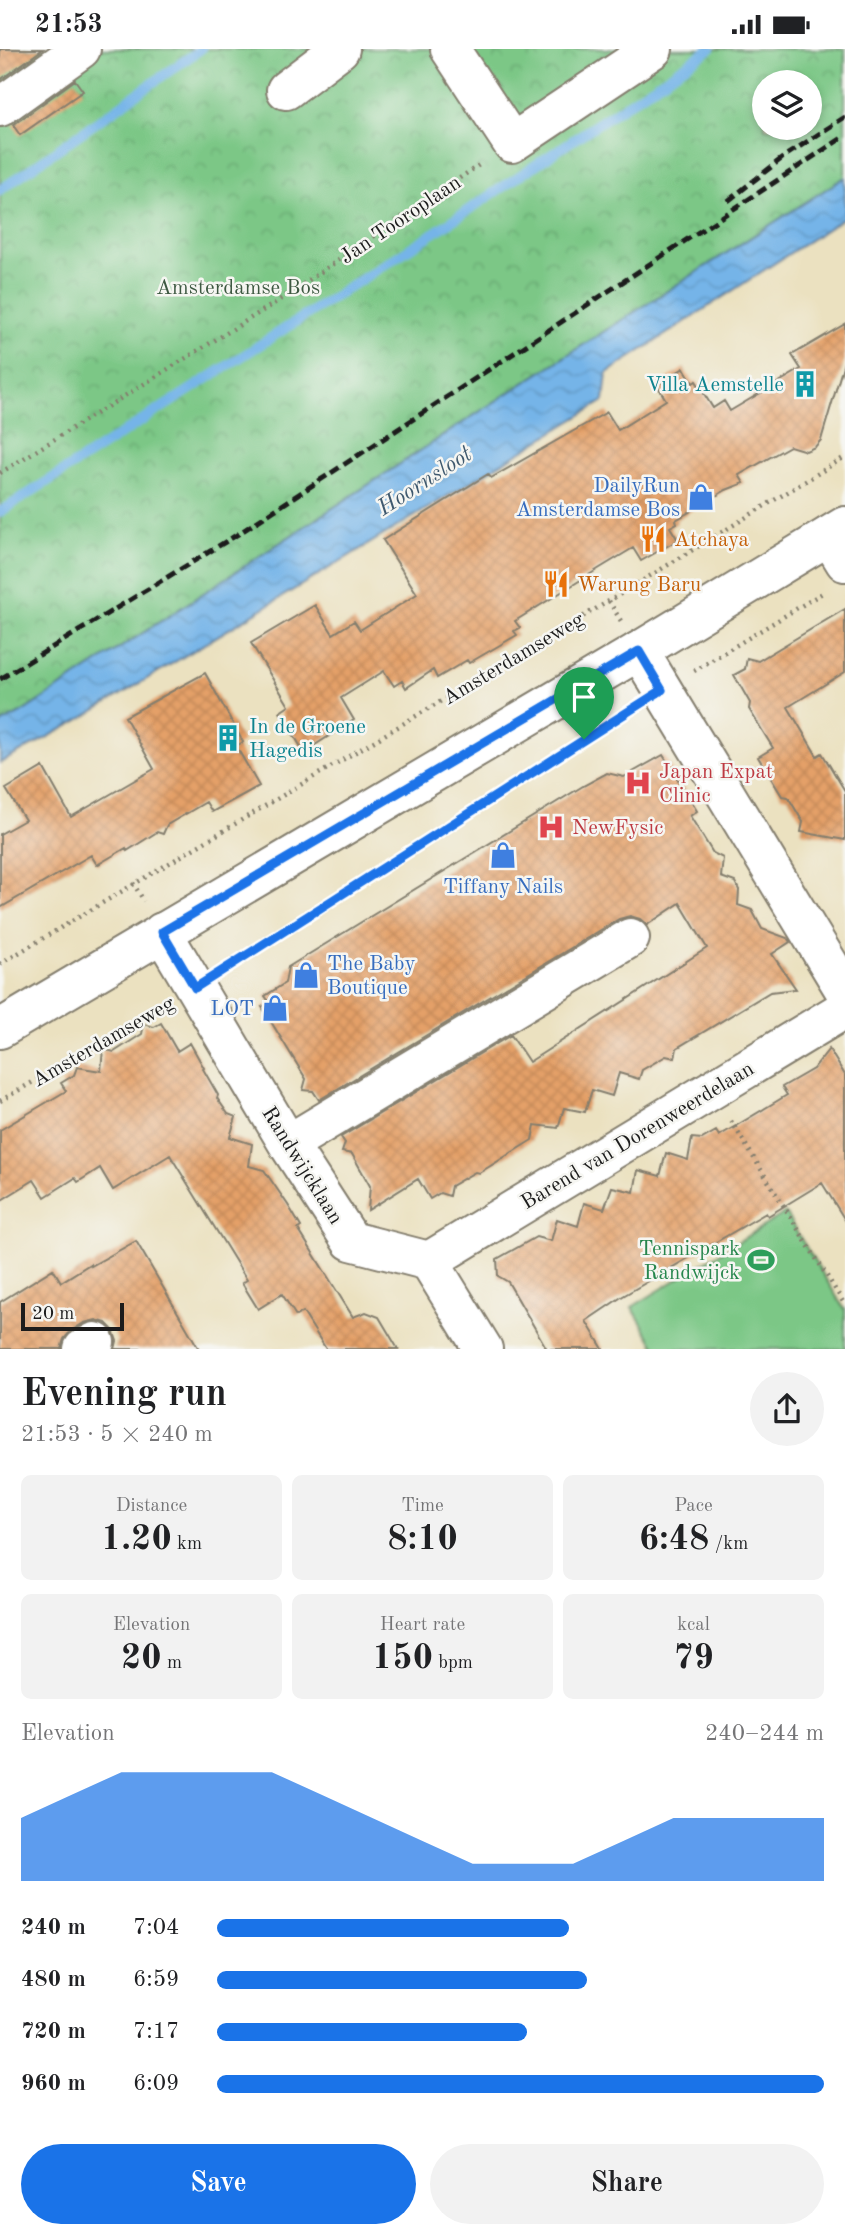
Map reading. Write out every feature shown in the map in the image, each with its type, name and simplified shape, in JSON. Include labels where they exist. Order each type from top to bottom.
[{"type":"street","points":[[0,107],[81,49]]},
{"type":"street","points":[[286,90],[340,49]]},
{"type":"street","points":[[450,49],[512,143],[653,49]]},
{"type":"street","points":[[0,1029],[639,651],[838,552]]},
{"type":"street","points":[[639,651],[845,991]]},
{"type":"street","name":"Randwijcklaan","points":[[162,932],[288,1144],[351,1241],[429,1261]]},
{"type":"street","points":[[288,1144],[630,938]]},
{"type":"street","name":"Barend van Dorenweerdelaan","points":[[429,1261],[845,1009]]},
{"type":"street","points":[[429,1261],[483,1349]]},
{"type":"path","name":"Jan Tooroplaan","points":[[0,473],[275,303],[512,143]]},
{"type":"path","name":"Amsterdamseweg","points":[[0,964],[845,457]]},
{"type":"path","name":"Amsterdamseweg","points":[[0,1101],[195,988],[662,690],[838,552]]},
{"type":"path","points":[[712,1090],[845,1305]]},
{"type":"green space","name":"Amsterdamse Bos","points":[[0,49],[845,49],[845,177],[502,397],[21,713],[0,724]]},
{"type":"green space","name":"Tennispark Randwijck","points":[[785,1213],[845,1310],[845,1349],[657,1349],[632,1307]]},
{"type":"water","name":"Hoornsloot","points":[[845,177],[845,217],[607,373],[604,401],[76,722],[0,763],[0,724],[21,713],[502,397]]},
{"type":"building","points":[[0,49],[43,49],[0,80]]},
{"type":"building","points":[[75,80],[83,91],[20,135],[13,125]]},
{"type":"building","points":[[845,324],[845,359],[821,440],[815,447],[806,451],[790,446],[739,475],[744,483],[726,490],[676,520],[677,523],[670,527],[678,540],[641,561],[633,548],[515,621],[520,628],[514,631],[517,635],[469,663],[467,660],[437,678],[433,670],[406,688],[402,681],[394,686],[384,671],[341,698],[354,720],[304,752],[280,712],[289,706],[251,643],[315,605],[333,634],[354,621],[360,630],[417,594],[383,540],[488,474],[491,478],[607,412],[618,430],[666,400],[657,385],[684,368],[713,408],[724,401],[730,411],[801,369],[792,355]]},
{"type":"building","points":[[845,609],[845,672],[788,707],[817,756],[822,753],[845,791],[845,840],[801,832],[803,822],[788,797],[782,796],[758,757],[773,748],[749,709],[750,703],[734,675],[745,669],[747,658],[758,661]]},
{"type":"building","points":[[205,673],[243,742],[236,746],[259,786],[212,812],[206,802],[167,825],[163,834],[157,832],[127,851],[126,848],[97,865],[91,855],[0,908],[0,834],[25,820],[6,789],[43,767],[71,817],[154,769],[125,717]]},
{"type":"building","points":[[663,755],[697,811],[690,816],[713,853],[723,858],[721,877],[735,882],[739,890],[738,905],[752,910],[762,929],[787,938],[790,942],[772,954],[796,989],[770,992],[677,1048],[675,1058],[666,1056],[642,1070],[639,1079],[619,1073],[612,1096],[592,1090],[585,1112],[564,1108],[558,1128],[535,1125],[532,1140],[479,1173],[475,1172],[451,1186],[449,1196],[440,1193],[430,1199],[418,1179],[368,1210],[370,1186],[352,1154],[342,1152],[345,1143],[341,1137],[511,1035],[529,1062],[707,948],[680,903],[647,925],[630,916],[619,919],[319,1100],[313,1091],[303,1090],[306,1079],[262,1007],[270,1003],[265,996],[285,983],[288,967],[583,786],[607,773],[624,777]]},
{"type":"building","points":[[161,1023],[177,1051],[190,1043],[218,1095],[217,1098],[228,1114],[236,1117],[230,1137],[252,1144],[249,1166],[264,1170],[288,1205],[301,1227],[298,1229],[353,1317],[366,1312],[379,1317],[398,1349],[326,1349],[303,1312],[296,1316],[282,1294],[258,1309],[242,1283],[247,1280],[170,1155],[113,1190],[100,1168],[78,1182],[75,1178],[45,1197],[34,1180],[0,1201],[0,1130],[66,1091],[61,1083],[74,1075],[77,1067],[101,1071],[103,1049],[114,1052],[142,1034],[144,1024],[154,1027]]},
{"type":"building","points":[[829,1049],[845,1075],[845,1220],[822,1183],[623,1296],[586,1321],[603,1349],[547,1349],[508,1282],[498,1276],[497,1259],[536,1237],[551,1241],[557,1219],[578,1226],[584,1203],[604,1209],[612,1187],[634,1192],[638,1170],[660,1176],[666,1153],[688,1160],[692,1138],[702,1139],[716,1131],[719,1136],[787,1095],[782,1087],[813,1069]]},
{"type":"building","points":[[136,1241],[199,1349],[115,1349],[117,1341],[113,1330],[106,1323],[96,1320],[71,1331],[64,1339],[61,1349],[0,1349],[0,1302],[53,1269],[61,1282]]},
{"type":"waterway","points":[[0,190],[201,49]]},
{"type":"waterway","points":[[0,512],[429,236],[710,49]]},
{"type":"railway","points":[[728,201],[785,156],[845,117]]},
{"type":"railway","points":[[0,679],[235,536],[845,136]]},
{"type":"place","name":"Villa Aemstelle","points":[[805,384]]},
{"type":"place","name":"DailyRun Amsterdamse Bos","points":[[701,497]]},
{"type":"place","name":"Atchaya","points":[[653,539]]},
{"type":"place","name":"Warung Baru","points":[[556,584]]},
{"type":"place","name":"In de Groene Hagedis","points":[[228,738]]},
{"type":"place","name":"Japan Expat Clinic","points":[[638,783]]},
{"type":"place","name":"NewFysic","points":[[551,827]]},
{"type":"place","name":"Tiffany Nails","points":[[503,855]]},
{"type":"place","name":"The Baby Boutique","points":[[306,975]]},
{"type":"place","name":"LOT","points":[[275,1008]]},
{"type":"place","name":"Tennispark Randwijck","points":[[761,1260]]},
{"type":"route","points":[[639,651],[662,690],[584,739],[195,988],[162,932],[639,651]]}]
